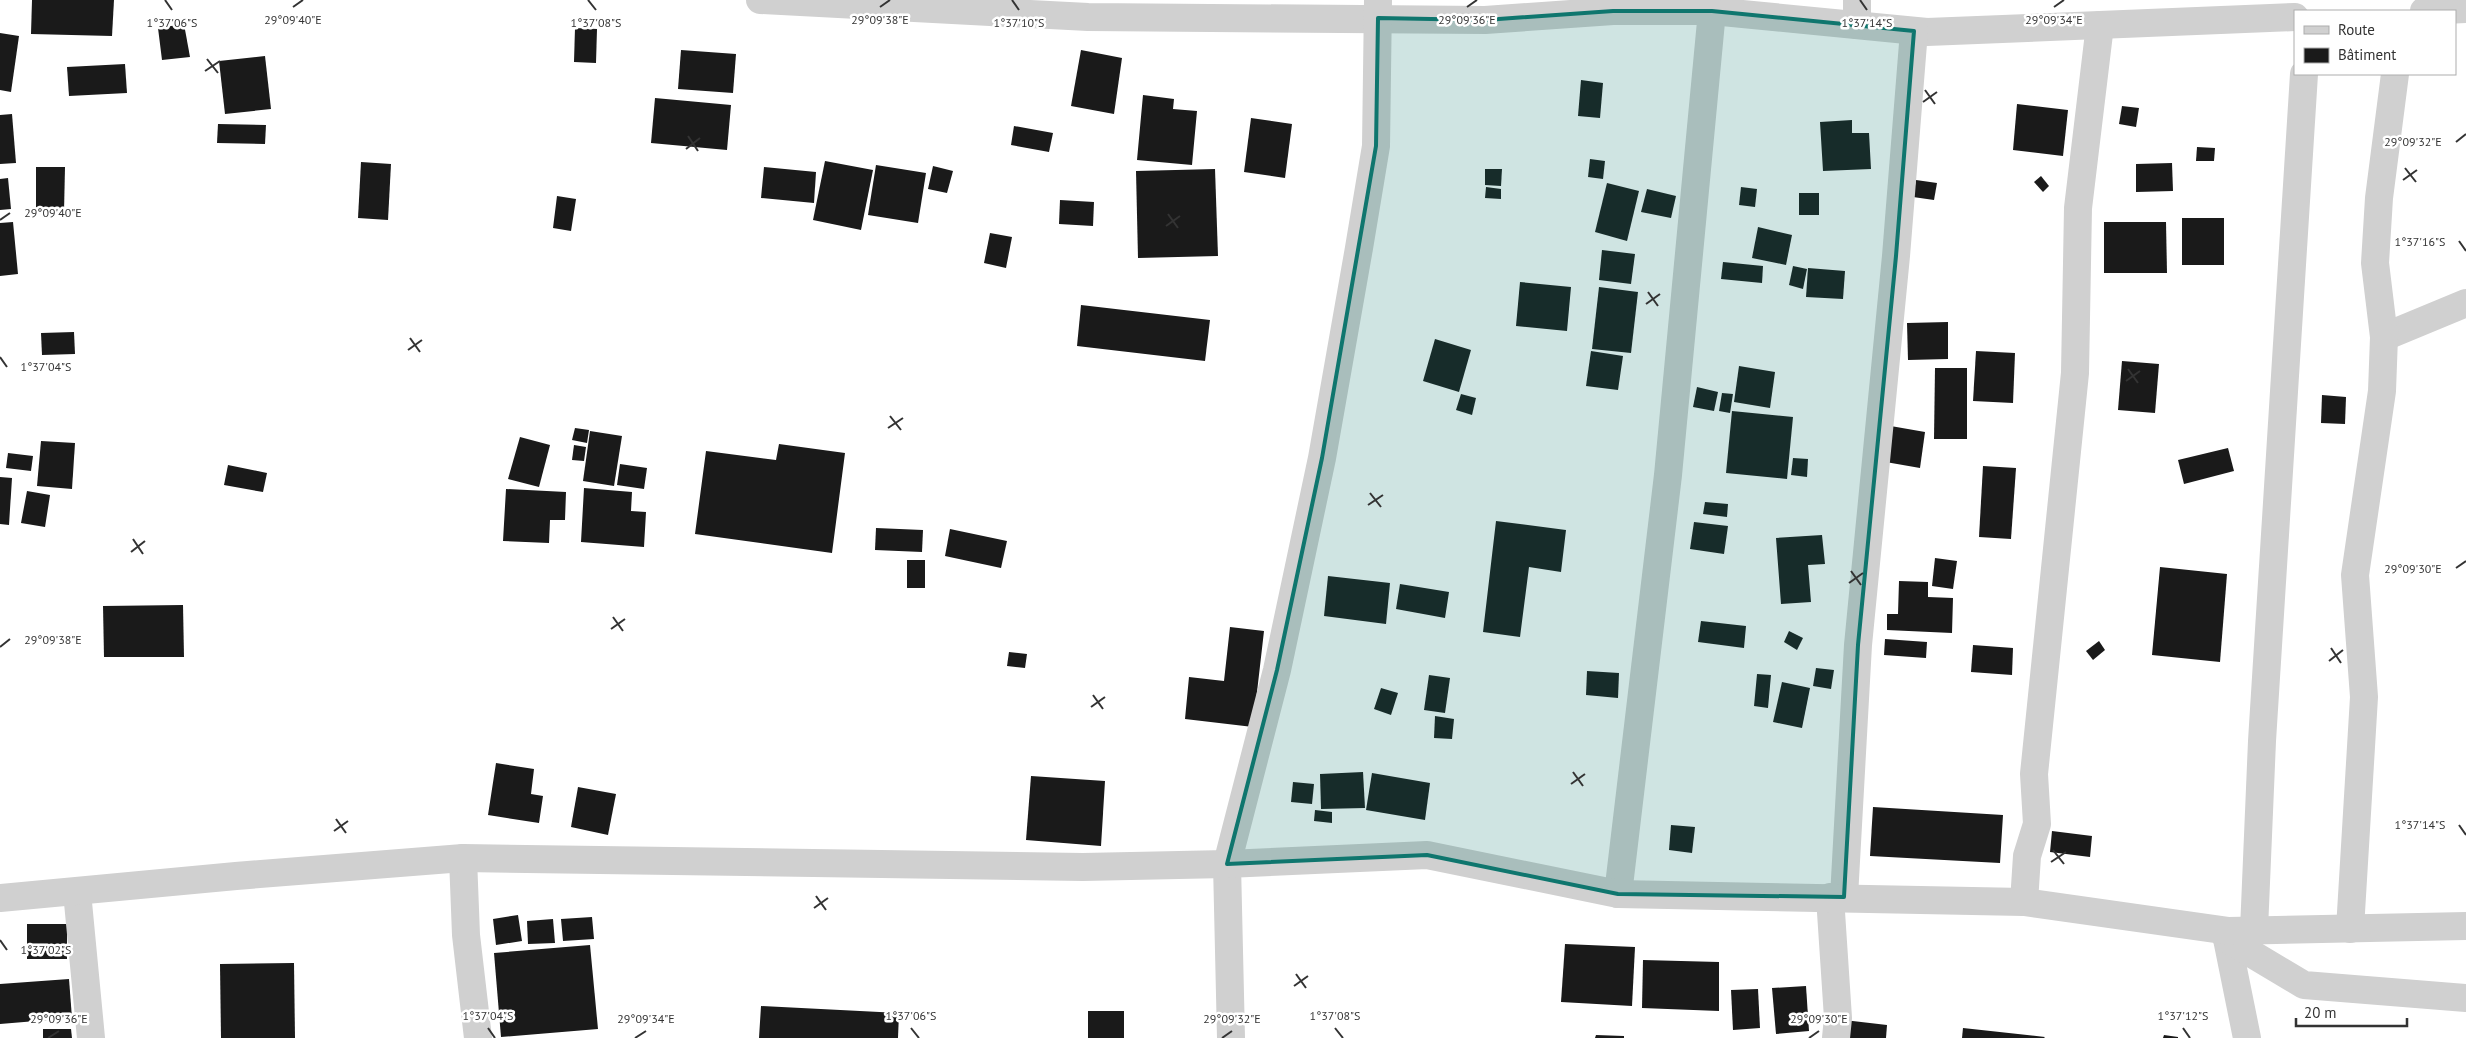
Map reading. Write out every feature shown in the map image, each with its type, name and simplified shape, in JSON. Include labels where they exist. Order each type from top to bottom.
[{"type":"street","points":[[760,0],[1088,17],[1378,9],[1485,20],[1613,11],[1712,10],[1857,13],[1914,31],[2294,17]]},
{"type":"street","points":[[1231,1038],[1227,864],[1277,670],[1327,430],[1376,146],[1378,9]]},
{"type":"street","points":[[2445,10],[2466,9]]},
{"type":"street","points":[[1618,894],[1668,475],[1712,10]]},
{"type":"street","points":[[2024,902],[2027,856],[2037,824],[2034,774],[2075,373],[2078,208],[2100,25]]},
{"type":"street","points":[[1836,1038],[1838,1018],[1837,897],[1858,645],[1895,266],[1914,31]]},
{"type":"street","points":[[2247,1038],[2236,933],[2262,741],[2304,75]]},
{"type":"street","points":[[2350,929],[2364,697],[2355,575],[2382,391],[2384,337],[2375,263],[2379,198],[2395,75]]},
{"type":"street","points":[[2384,337],[2466,303]]},
{"type":"street","points":[[0,898],[464,858],[1084,867],[1227,864],[1427,855],[1618,894],[2024,902],[2236,933],[2466,926]]},
{"type":"street","points":[[464,858],[466,935],[478,1038]]},
{"type":"street","points":[[77,892],[91,1038]]},
{"type":"street","points":[[2236,933],[2304,984],[2466,998]]},
{"type":"highlighted area","points":[[1613,11],[1712,11],[1914,31],[1896,256],[1858,645],[1844,897],[1618,894],[1427,855],[1227,864],[1277,670],[1322,458],[1376,146],[1378,18],[1485,20]]},
{"type":"building","points":[[32,0],[114,0],[112,36],[31,34]]},
{"type":"building","points":[[184,24],[190,57],[162,60],[158,28]]},
{"type":"building","points":[[575,28],[597,29],[596,63],[574,62]]},
{"type":"building","points":[[0,33],[19,36],[11,92],[0,90]]},
{"type":"building","points":[[681,50],[736,54],[733,93],[678,89]]},
{"type":"building","points":[[1081,50],[1122,58],[1114,114],[1071,106]]},
{"type":"building","points":[[265,56],[271,109],[225,114],[219,61]]},
{"type":"building","points":[[125,64],[127,93],[69,96],[67,67]]},
{"type":"building","points":[[1581,80],[1603,83],[1600,118],[1578,116]]},
{"type":"building","points":[[1143,95],[1174,99],[1173,109],[1197,111],[1192,165],[1137,160]]},
{"type":"building","points":[[655,98],[731,105],[727,150],[651,143]]},
{"type":"building","points":[[2017,104],[2068,110],[2063,156],[2013,150]]},
{"type":"building","points":[[2122,106],[2139,108],[2136,127],[2119,124]]},
{"type":"building","points":[[12,114],[16,163],[0,164],[0,115]]},
{"type":"building","points":[[1251,118],[1292,124],[1285,178],[1244,172]]},
{"type":"building","points":[[1852,120],[1852,133],[1869,133],[1871,169],[1823,171],[1820,122]]},
{"type":"building","points":[[218,124],[266,125],[265,144],[217,143]]},
{"type":"building","points":[[1014,126],[1053,133],[1049,152],[1011,145]]},
{"type":"building","points":[[2197,147],[2215,148],[2214,161],[2196,161]]},
{"type":"building","points":[[1590,159],[1605,161],[1603,179],[1588,177]]},
{"type":"building","points":[[825,161],[873,170],[861,230],[813,220]]},
{"type":"building","points":[[361,162],[391,164],[388,220],[358,218]]},
{"type":"building","points":[[2172,163],[2173,191],[2136,192],[2136,164]]},
{"type":"building","points":[[876,165],[926,173],[918,223],[868,215]]},
{"type":"building","points":[[933,166],[953,171],[947,193],[928,189]]},
{"type":"building","points":[[36,167],[65,167],[64,212],[36,211]]},
{"type":"building","points":[[764,167],[816,172],[814,203],[761,198]]},
{"type":"building","points":[[1215,169],[1218,256],[1138,258],[1136,171]]},
{"type":"building","points":[[1485,169],[1502,169],[1501,186],[1485,185]]},
{"type":"building","points":[[2041,176],[2049,186],[2043,192],[2034,182]]},
{"type":"building","points":[[8,178],[11,209],[0,210],[0,179]]},
{"type":"building","points":[[1916,180],[1937,183],[1934,200],[1913,197]]},
{"type":"building","points":[[1607,183],[1639,191],[1627,241],[1595,232]]},
{"type":"building","points":[[1486,187],[1501,189],[1501,199],[1485,198]]},
{"type":"building","points":[[1741,187],[1757,189],[1755,207],[1739,205]]},
{"type":"building","points":[[1647,189],[1676,196],[1671,218],[1641,212]]},
{"type":"building","points":[[1799,193],[1819,193],[1819,215],[1799,215]]},
{"type":"building","points":[[557,196],[576,199],[571,231],[553,228]]},
{"type":"building","points":[[1060,200],[1094,202],[1093,226],[1059,224]]},
{"type":"building","points":[[2182,218],[2224,218],[2224,265],[2182,265]]},
{"type":"building","points":[[13,222],[18,274],[0,276],[0,223]]},
{"type":"building","points":[[2104,222],[2166,222],[2167,273],[2104,273]]},
{"type":"building","points":[[1758,227],[1792,235],[1786,265],[1752,258]]},
{"type":"building","points":[[990,233],[1012,237],[1006,268],[984,263]]},
{"type":"building","points":[[1602,250],[1635,254],[1631,284],[1599,280]]},
{"type":"building","points":[[1723,262],[1763,266],[1762,283],[1721,279]]},
{"type":"building","points":[[1793,266],[1807,269],[1803,289],[1789,285]]},
{"type":"building","points":[[1808,268],[1845,271],[1843,299],[1806,297]]},
{"type":"building","points":[[1520,282],[1571,287],[1567,331],[1516,326]]},
{"type":"building","points":[[1599,287],[1638,292],[1631,353],[1592,349]]},
{"type":"building","points":[[1081,305],[1210,320],[1205,361],[1077,346]]},
{"type":"building","points":[[1948,322],[1948,359],[1908,360],[1907,323]]},
{"type":"building","points":[[74,332],[75,354],[42,355],[41,333]]},
{"type":"building","points":[[1435,339],[1471,350],[1459,392],[1423,381]]},
{"type":"building","points":[[1591,351],[1623,356],[1618,390],[1586,386]]},
{"type":"building","points":[[1976,351],[2015,353],[2013,403],[1973,401]]},
{"type":"building","points":[[2122,361],[2159,364],[2155,413],[2118,410]]},
{"type":"building","points":[[1739,366],[1775,372],[1770,408],[1734,402]]},
{"type":"building","points":[[1935,368],[1967,368],[1967,439],[1934,439]]},
{"type":"building","points":[[1697,387],[1718,392],[1714,411],[1693,407]]},
{"type":"building","points":[[1722,393],[1733,394],[1730,413],[1719,411]]},
{"type":"building","points":[[1461,394],[1476,398],[1472,415],[1456,410]]},
{"type":"building","points":[[2322,395],[2346,397],[2345,424],[2321,423]]},
{"type":"building","points":[[1732,411],[1793,417],[1787,479],[1726,473]]},
{"type":"building","points":[[1885,425],[1925,432],[1920,468],[1880,461]]},
{"type":"building","points":[[575,428],[589,430],[587,443],[572,440]]},
{"type":"building","points":[[590,431],[622,436],[614,486],[583,481]]},
{"type":"building","points":[[520,437],[550,445],[539,487],[508,479]]},
{"type":"building","points":[[41,441],[75,443],[72,489],[37,486]]},
{"type":"building","points":[[779,444],[845,453],[832,553],[695,534],[706,451],[776,460]]},
{"type":"building","points":[[574,445],[586,447],[584,461],[572,460]]},
{"type":"building","points":[[2228,448],[2234,471],[2184,484],[2178,460]]},
{"type":"building","points":[[8,453],[33,456],[31,471],[6,468]]},
{"type":"building","points":[[1793,458],[1808,459],[1807,477],[1791,475]]},
{"type":"building","points":[[620,464],[647,468],[644,489],[617,485]]},
{"type":"building","points":[[228,465],[267,473],[263,492],[224,485]]},
{"type":"building","points":[[1983,466],[2016,468],[2011,539],[1979,537]]},
{"type":"building","points":[[0,477],[12,478],[9,525],[0,524]]},
{"type":"building","points":[[584,488],[632,492],[631,511],[646,512],[644,547],[581,542]]},
{"type":"building","points":[[506,489],[566,492],[565,520],[550,520],[549,543],[503,541]]},
{"type":"building","points":[[27,491],[50,495],[45,527],[21,523]]},
{"type":"building","points":[[1705,502],[1728,504],[1727,517],[1703,514]]},
{"type":"building","points":[[1496,521],[1566,530],[1561,572],[1529,567],[1520,637],[1483,632]]},
{"type":"building","points":[[1694,522],[1728,526],[1724,554],[1690,549]]},
{"type":"building","points":[[876,528],[923,530],[922,552],[875,550]]},
{"type":"building","points":[[950,529],[1007,541],[1001,568],[945,556]]},
{"type":"building","points":[[1822,535],[1825,564],[1808,565],[1811,602],[1781,604],[1776,538]]},
{"type":"building","points":[[1935,558],[1957,561],[1953,589],[1932,586]]},
{"type":"building","points":[[907,560],[925,560],[925,588],[907,588]]},
{"type":"building","points":[[2160,567],[2227,574],[2220,662],[2152,655]]},
{"type":"building","points":[[1328,576],[1390,583],[1386,624],[1324,616]]},
{"type":"building","points":[[1899,581],[1928,582],[1928,597],[1953,598],[1952,633],[1887,630],[1887,614],[1898,614]]},
{"type":"building","points":[[1400,584],[1449,592],[1445,618],[1396,609]]},
{"type":"building","points":[[183,605],[184,657],[104,657],[103,606]]},
{"type":"building","points":[[1701,621],[1746,626],[1744,648],[1698,642]]},
{"type":"building","points":[[1230,627],[1264,631],[1253,727],[1185,719],[1189,677],[1224,681]]},
{"type":"building","points":[[1789,631],[1803,638],[1797,650],[1784,642]]},
{"type":"building","points":[[1885,639],[1927,642],[1926,658],[1884,655]]},
{"type":"building","points":[[2099,641],[2105,650],[2093,660],[2086,651]]},
{"type":"building","points":[[1973,645],[2013,648],[2012,675],[1971,672]]},
{"type":"building","points":[[1009,652],[1027,654],[1025,668],[1007,666]]},
{"type":"building","points":[[1816,668],[1834,670],[1831,689],[1813,686]]},
{"type":"building","points":[[1587,671],[1619,673],[1618,698],[1586,695]]},
{"type":"building","points":[[1757,674],[1771,675],[1768,708],[1754,706]]},
{"type":"building","points":[[1429,675],[1450,678],[1445,713],[1424,710]]},
{"type":"building","points":[[1782,682],[1810,688],[1802,728],[1773,722]]},
{"type":"building","points":[[1381,688],[1398,693],[1391,715],[1374,709]]},
{"type":"building","points":[[1435,716],[1454,719],[1452,739],[1434,738]]},
{"type":"building","points":[[496,763],[534,769],[531,794],[543,796],[539,823],[488,815]]},
{"type":"building","points":[[1363,772],[1365,808],[1321,809],[1320,774]]},
{"type":"building","points":[[1372,773],[1430,783],[1425,820],[1366,810]]},
{"type":"building","points":[[1031,776],[1105,781],[1101,846],[1026,840]]},
{"type":"building","points":[[1293,782],[1314,784],[1312,804],[1291,802]]},
{"type":"building","points":[[578,787],[616,794],[608,835],[571,827]]},
{"type":"building","points":[[1873,807],[2003,815],[2000,863],[1870,856]]},
{"type":"building","points":[[1315,810],[1332,812],[1332,823],[1314,821]]},
{"type":"building","points":[[1671,825],[1695,827],[1692,853],[1669,850]]},
{"type":"building","points":[[2052,831],[2092,836],[2090,857],[2050,852]]},
{"type":"building","points":[[518,915],[522,941],[496,945],[493,919]]},
{"type":"building","points":[[592,917],[594,939],[563,941],[561,919]]},
{"type":"building","points":[[553,919],[555,943],[528,944],[527,921]]},
{"type":"building","points":[[27,924],[67,924],[67,959],[27,959]]},
{"type":"building","points":[[1565,944],[1635,947],[1632,1006],[1561,1002]]},
{"type":"building","points":[[590,945],[598,1029],[501,1037],[494,953]]},
{"type":"building","points":[[1643,960],[1719,962],[1719,1011],[1642,1008]]},
{"type":"building","points":[[294,963],[295,1038],[221,1038],[220,964]]},
{"type":"building","points":[[69,979],[72,1018],[0,1024],[0,984]]},
{"type":"building","points":[[1806,986],[1809,1031],[1776,1034],[1772,988]]},
{"type":"building","points":[[1758,989],[1760,1028],[1733,1030],[1731,990]]},
{"type":"building","points":[[761,1006],[899,1013],[898,1038],[759,1038]]},
{"type":"building","points":[[1088,1011],[1124,1011],[1124,1038],[1088,1038]]},
{"type":"building","points":[[1844,1020],[1887,1025],[1886,1038],[1842,1038]]},
{"type":"building","points":[[1963,1028],[2045,1037],[1962,1038]]},
{"type":"building","points":[[43,1029],[71,1029],[72,1038],[43,1038]]},
{"type":"building","points":[[1596,1035],[1624,1036],[1624,1038],[1595,1038]]},
{"type":"building","points":[[2164,1035],[2178,1037],[2178,1038],[2163,1038]]}]
